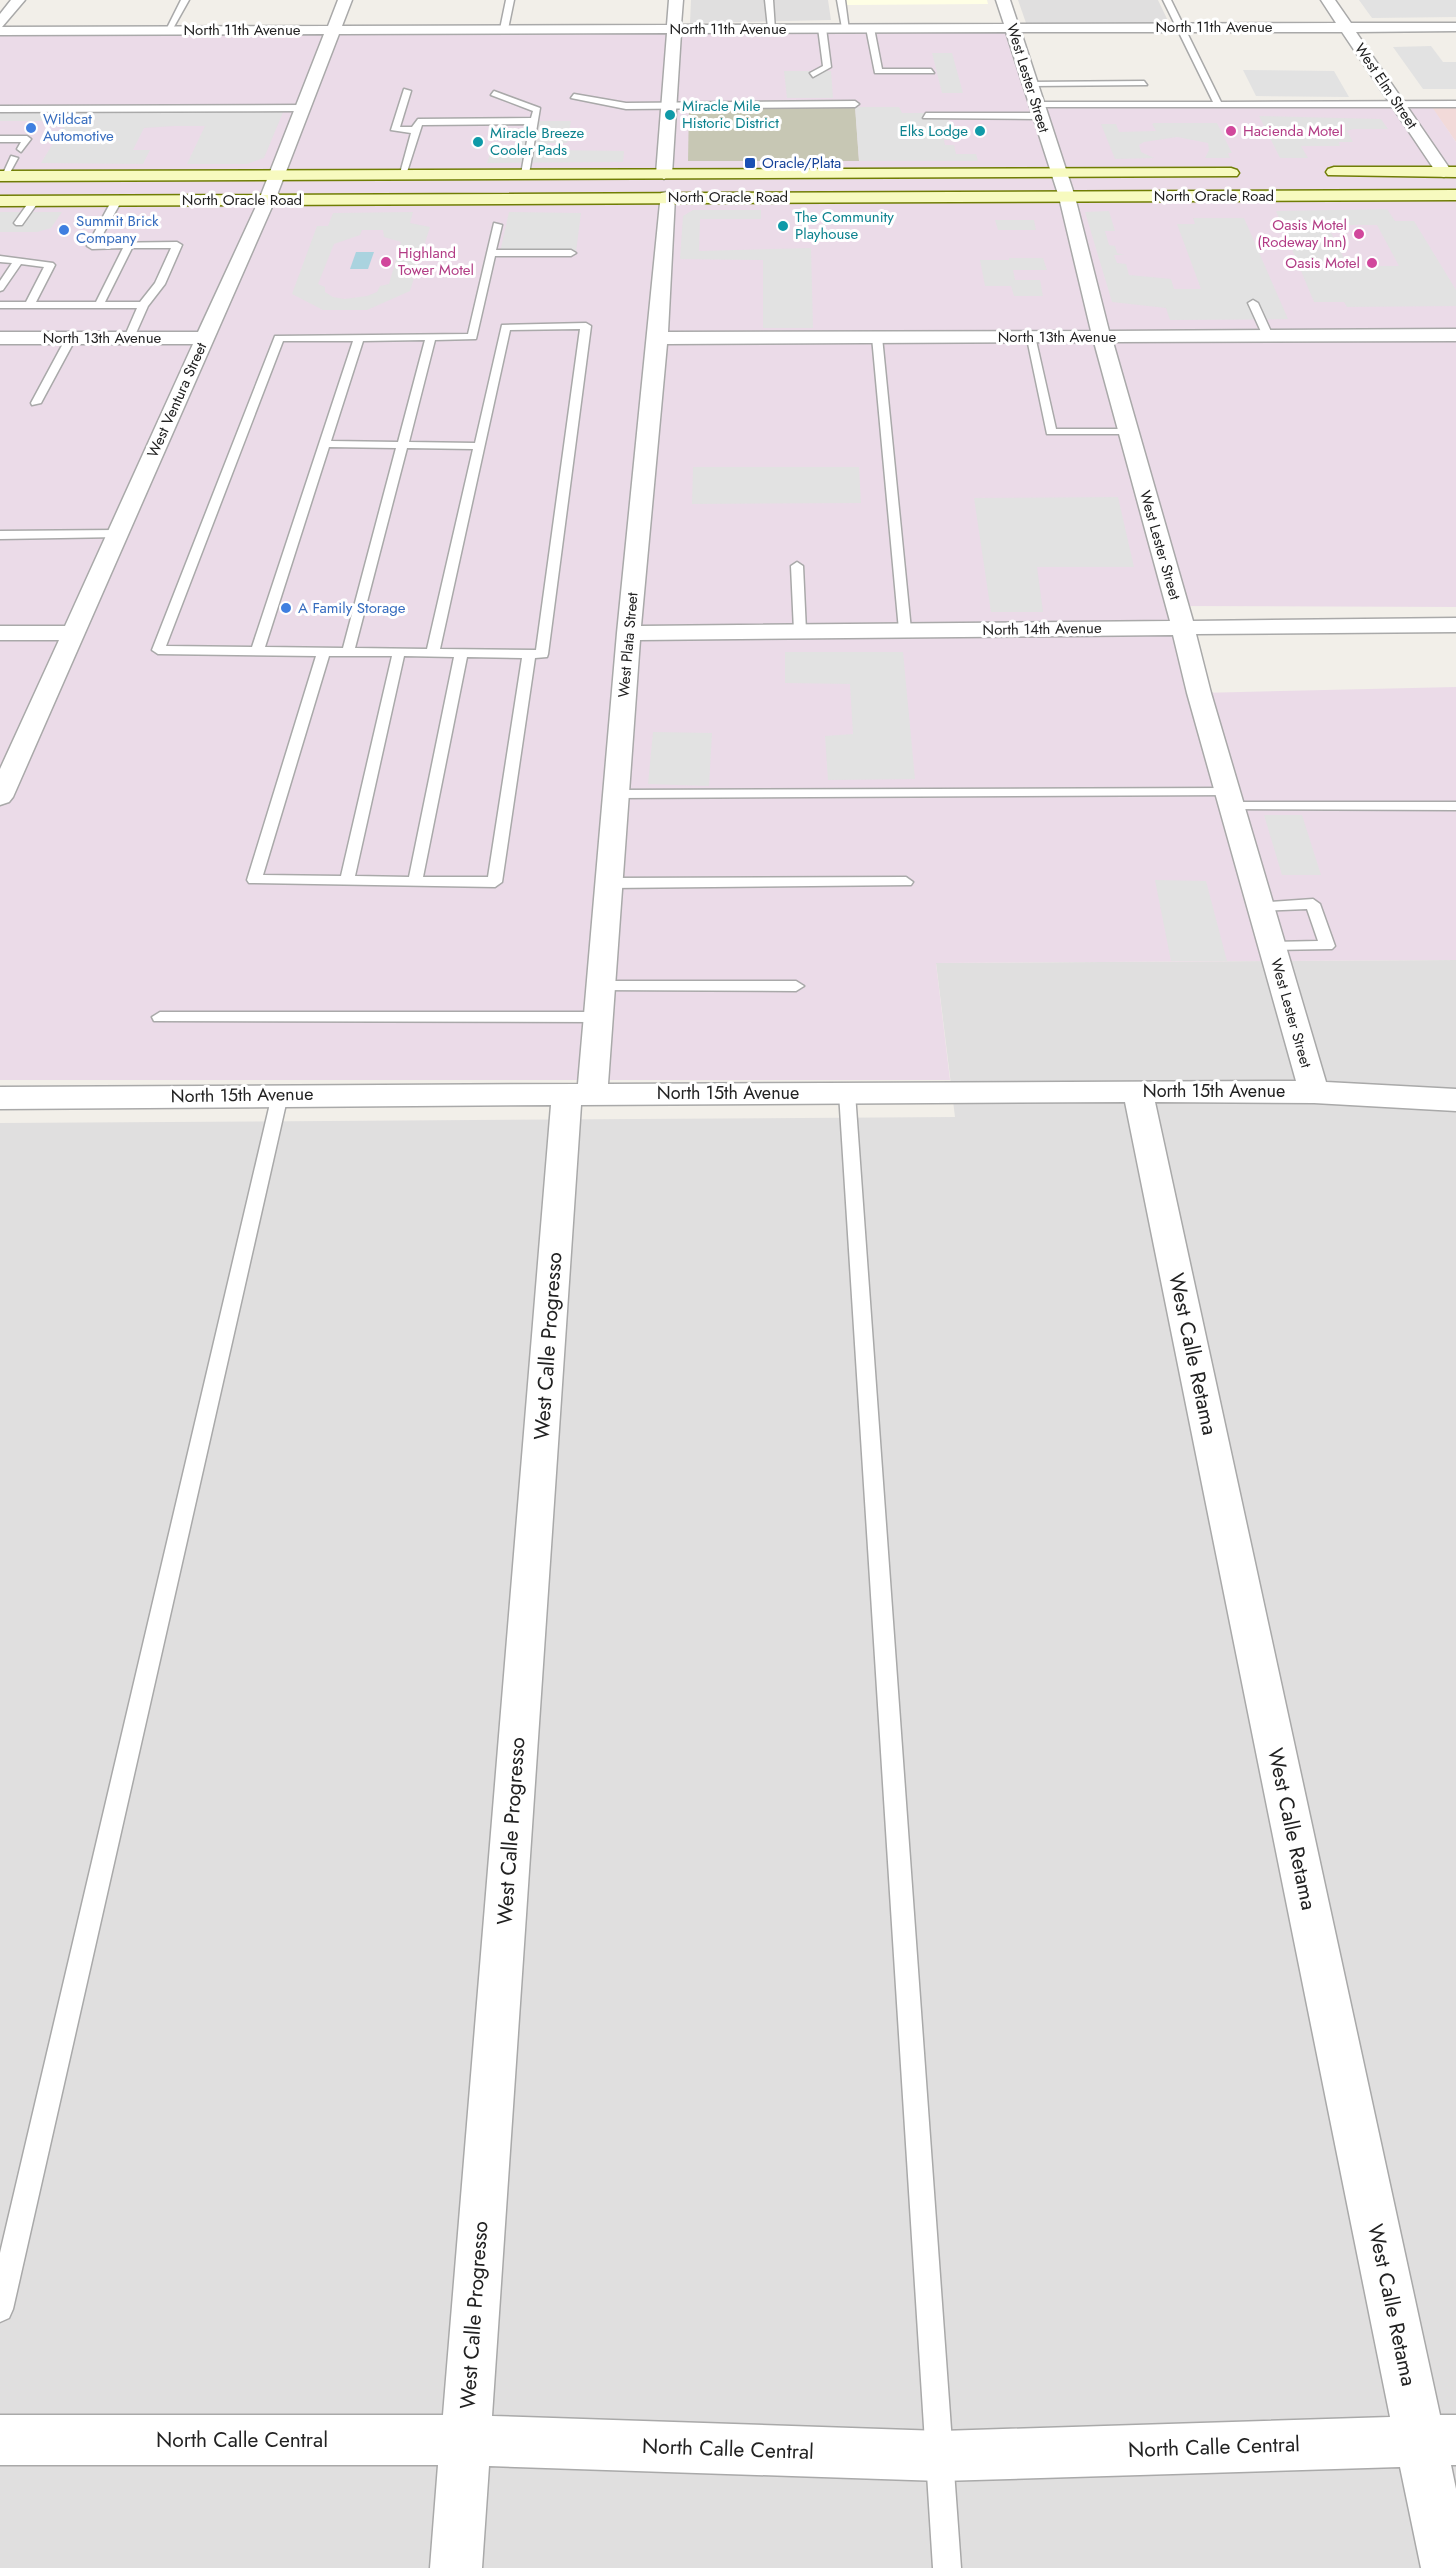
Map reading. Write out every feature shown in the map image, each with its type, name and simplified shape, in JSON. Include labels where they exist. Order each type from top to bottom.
[{"type":"main road","name":"North Oracle Road","points":[[2,176],[1250,172]]},
{"type":"main road","points":[[1315,172],[1450,172]]},
{"type":"main road","name":"North Oracle Road","points":[[0,201],[1456,195]]},
{"type":"street","points":[[0,24],[18,0]]},
{"type":"street","name":"West Ventura Street","points":[[0,797],[267,200],[345,0]]},
{"type":"street","points":[[664,174],[676,0]]},
{"type":"street","name":"West Lester Street","points":[[1003,0],[1014,28],[1035,101],[1067,197],[1101,336],[1167,562],[1181,627],[1314,1092]]},
{"type":"street","name":"West Elm Street","points":[[1328,0],[1398,104],[1450,172]]},
{"type":"street","name":"North 11th Avenue","points":[[0,31],[1456,27]]},
{"type":"street","name":"West Plata Street","points":[[580,1093],[598,1017],[629,633],[658,338],[667,197]]},
{"type":"street","name":"North 13th Avenue","points":[[658,338],[1456,335]]},
{"type":"street","name":"North 13th Avenue","points":[[0,338],[205,338]]},
{"type":"street","name":"North 14th Avenue","points":[[629,633],[1456,625]]},
{"type":"street","points":[[0,633],[73,633]]},
{"type":"street","name":"North 15th Avenue","points":[[0,1098],[1138,1091],[1314,1092],[1456,1100]]},
{"type":"street","name":"West Calle Retama","points":[[1138,1091],[1438,2440],[1447,2568]]},
{"type":"street","name":"West Calle Progresso","points":[[456,2568],[580,1093]]},
{"type":"street","name":"North Calle Central","points":[[0,2440],[465,2440],[941,2456],[1438,2440]]},
{"type":"lane","points":[[168,30],[185,0]]},
{"type":"lane","points":[[504,29],[510,0]]},
{"type":"lane","points":[[769,0],[772,28]]},
{"type":"lane","points":[[841,0],[846,28]]},
{"type":"lane","points":[[1167,0],[1218,104]]},
{"type":"lane","points":[[813,75],[827,68],[822,28]]},
{"type":"lane","points":[[870,28],[878,71],[931,71]]},
{"type":"lane","points":[[926,116],[1144,83]]},
{"type":"lane","points":[[407,91],[395,130],[416,130]]},
{"type":"lane","points":[[494,93],[537,110],[525,174]]},
{"type":"lane","points":[[574,96],[626,106],[815,100]]},
{"type":"lane","points":[[1035,101],[1456,104]]},
{"type":"lane","points":[[669,104],[855,104]]},
{"type":"lane","points":[[0,109],[303,108]]},
{"type":"lane","points":[[402,175],[418,122],[535,121]]},
{"type":"lane","points":[[0,139],[27,138],[21,149]]},
{"type":"lane","points":[[2,176],[15,158]]},
{"type":"lane","points":[[117,200],[92,246],[177,245],[160,284],[143,305],[129,338]]},
{"type":"lane","points":[[19,224],[34,201]]},
{"type":"lane","points":[[433,653],[479,446],[490,327],[490,253],[497,225]]},
{"type":"lane","points":[[99,305],[129,245]]},
{"type":"lane","points":[[490,253],[571,253]]},
{"type":"lane","points":[[0,259],[51,265],[29,305]]},
{"type":"lane","points":[[0,288],[19,261]]},
{"type":"lane","points":[[1252,303],[1268,336]]},
{"type":"lane","points":[[0,305],[143,305]]},
{"type":"lane","points":[[586,326],[542,654],[158,650],[279,338],[431,337],[472,337],[490,327],[586,326]]},
{"type":"lane","points":[[1030,336],[1051,432],[1129,432]]},
{"type":"lane","points":[[348,652],[431,337]]},
{"type":"lane","points":[[877,337],[904,630]]},
{"type":"lane","points":[[36,404],[71,338]]},
{"type":"lane","points":[[257,651],[359,338]]},
{"type":"lane","points":[[325,444],[479,446]]},
{"type":"lane","points":[[0,535],[117,534]]},
{"type":"lane","points":[[796,566],[800,631]]},
{"type":"lane","points":[[324,652],[254,880],[495,882],[529,654]]},
{"type":"lane","points":[[347,880],[399,652]]},
{"type":"lane","points":[[415,882],[461,653]]},
{"type":"lane","points":[[616,794],[1229,799],[1456,806]]},
{"type":"lane","points":[[609,883],[906,882]]},
{"type":"lane","points":[[1260,906],[1312,903],[1327,946],[1272,947]]},
{"type":"lane","points":[[601,986],[796,986]]},
{"type":"lane","points":[[160,1017],[598,1017]]},
{"type":"lane","points":[[847,1093],[947,2568]]},
{"type":"lane","points":[[0,2309],[280,1095]]},
{"type":"shaded area","points":[[691,0],[828,0],[831,20],[690,23]]},
{"type":"shaded area","points":[[846,0],[987,0],[988,4],[847,5]]},
{"type":"shaded area","points":[[1018,0],[1158,0],[1169,23],[1026,23]]},
{"type":"shaded area","points":[[1359,0],[1456,0],[1456,17],[1372,18]]},
{"type":"shaded area","points":[[1014,28],[1036,105],[1430,104],[1456,142],[1456,607],[1178,606],[1199,693],[1456,687],[1456,960],[936,963],[950,1080],[0,1080],[0,31]]},
{"type":"shaded area","points":[[1431,46],[1443,62],[1456,62],[1456,89],[1423,89],[1393,47]]},
{"type":"shaded area","points":[[932,53],[952,53],[963,93],[942,93]]},
{"type":"shaded area","points":[[1243,70],[1334,71],[1349,97],[1256,96]]},
{"type":"shaded area","points":[[784,71],[831,71],[833,98],[787,98]]},
{"type":"shaded area","points":[[689,104],[855,104],[859,161],[688,161]]},
{"type":"shaded area","points":[[1430,105],[1456,105],[1456,142]]},
{"type":"shaded area","points":[[855,107],[899,107],[902,113],[947,113],[953,140],[944,140],[945,145],[954,145],[956,154],[976,154],[978,161],[859,161]]},
{"type":"shaded area","points":[[284,110],[264,158],[247,164],[187,164],[205,126],[144,128],[133,150],[150,150],[143,164],[41,163],[70,116],[53,116],[49,121],[0,121],[0,112]]},
{"type":"shaded area","points":[[1259,116],[1381,119],[1388,129],[1353,129],[1347,131],[1353,142],[1339,142],[1340,146],[1301,146],[1308,158],[1280,158]]},
{"type":"shaded area","points":[[524,121],[571,121],[567,143],[548,143],[549,150],[624,151],[623,162],[487,163],[490,154],[519,153]]},
{"type":"shaded area","points":[[1217,123],[1232,153],[1228,153],[1230,158],[1205,158],[1209,150],[1208,143],[1177,137],[1144,142],[1139,145],[1141,152],[1154,158],[1115,159],[1101,124],[1116,124],[1119,132],[1156,131],[1152,124]]},
{"type":"shaded area","points":[[1387,209],[1395,221],[1414,221],[1456,290],[1456,306],[1347,307],[1344,302],[1314,302],[1276,211]],"holes":[[[1327,225],[1377,225],[1399,266],[1348,266]]]},
{"type":"shaded area","points":[[693,210],[761,210],[761,219],[700,219],[699,251],[811,248],[813,328],[763,328],[763,260],[680,259],[683,216]]},
{"type":"shaded area","points":[[1109,211],[1115,231],[1105,231],[1109,245],[1115,246],[1117,253],[1124,255],[1114,255],[1117,263],[1126,264],[1129,275],[1171,279],[1174,289],[1201,289],[1177,224],[1195,224],[1193,218],[1244,218],[1288,319],[1170,320],[1166,308],[1112,302],[1085,212]]},
{"type":"shaded area","points":[[0,212],[62,212],[51,228],[37,232],[0,232]]},
{"type":"shaded area","points":[[413,212],[410,223],[430,227],[410,291],[367,310],[323,310],[292,294],[317,226],[328,226],[333,213]],"holes":[[[362,230],[383,230],[384,237],[401,242],[389,284],[380,286],[377,292],[367,296],[344,299],[333,297],[325,292],[325,287],[318,284],[334,244],[360,235]]]},
{"type":"shaded area","points":[[509,212],[581,213],[576,252],[500,252]]},
{"type":"shaded area","points":[[995,220],[1034,220],[1036,230],[998,230]]},
{"type":"shaded area","points":[[1009,258],[1043,258],[1047,270],[1013,270],[1015,280],[1040,280],[1043,296],[1014,296],[1011,286],[985,286],[980,260],[1009,260]]},
{"type":"shaded area","points":[[693,467],[859,467],[861,503],[692,504]]},
{"type":"shaded area","points":[[1118,497],[1134,567],[1037,567],[1043,612],[991,612],[974,498]]},
{"type":"shaded area","points":[[785,652],[903,652],[915,779],[828,780],[825,736],[853,734],[850,684],[785,683]]},
{"type":"shaded area","points":[[653,732],[712,733],[709,786],[648,784]]},
{"type":"shaded area","points":[[1264,815],[1302,815],[1321,875],[1282,875]]},
{"type":"shaded area","points":[[1155,880],[1206,881],[1227,961],[1171,961]]},
{"type":"shaded area","points":[[1456,960],[1456,2568],[0,2568],[0,1123],[955,1117],[936,963]]},
{"type":"water","points":[[356,252],[374,252],[368,269],[350,269]]},
{"type":"place","name":"Miracle Mile Historic District","points":[[670,115]]},
{"type":"place","name":"Wildcat Automotive","points":[[31,128]]},
{"type":"place","name":"Elks Lodge","points":[[980,131]]},
{"type":"place","name":"Hacienda Motel","points":[[1231,131]]},
{"type":"place","name":"Miracle Breeze Cooler Pads","points":[[478,142]]},
{"type":"place","name":"Oracle/Plata","points":[[750,163]]},
{"type":"place","name":"The Community Playhouse","points":[[783,226]]},
{"type":"place","name":"Summit Brick Company","points":[[64,230]]},
{"type":"place","name":"Oasis Motel (Rodeway Inn)","points":[[1359,234]]},
{"type":"place","name":"Highland Tower Motel","points":[[386,262]]},
{"type":"place","name":"Oasis Motel","points":[[1372,263]]},
{"type":"place","name":"A Family Storage","points":[[286,608]]}]
